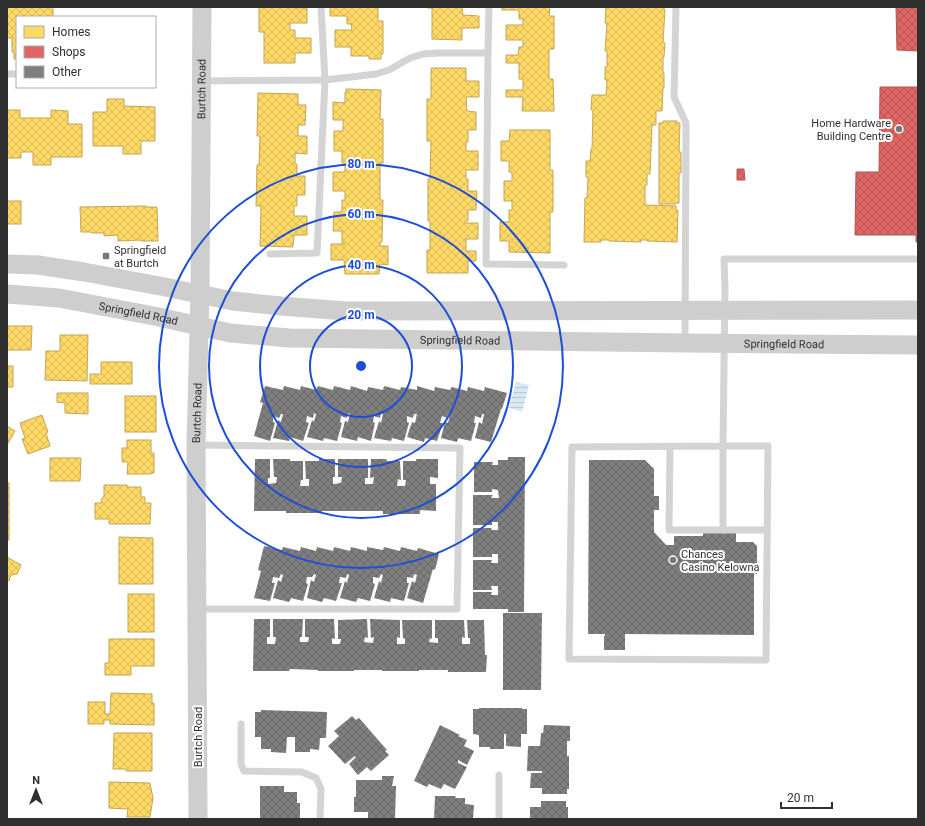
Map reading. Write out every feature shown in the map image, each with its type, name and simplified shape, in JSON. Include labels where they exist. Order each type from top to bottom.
[{"type":"main road","name":"Burtch Road","points":[[198,819],[196,445],[200,294],[202,7]]},
{"type":"main road","points":[[7,264],[38,265],[84,272],[233,301],[346,311],[918,310]]},
{"type":"main road","name":"Springfield Road","points":[[7,294],[59,298],[159,317],[230,333],[289,338],[918,345]]},
{"type":"lane","points":[[270,254],[317,254],[325,80],[322,7]]},
{"type":"lane","points":[[489,7],[486,264],[564,265]]},
{"type":"lane","points":[[676,7],[674,97],[686,123],[685,343]]},
{"type":"lane","points":[[202,81],[325,80],[376,74],[389,70],[410,58],[423,54],[488,53]]},
{"type":"lane","points":[[723,530],[724,259],[918,259]]},
{"type":"lane","points":[[196,445],[460,448],[457,609],[197,609]]},
{"type":"lane","points":[[768,446],[766,660],[569,659],[572,447],[670,447],[768,446]]},
{"type":"lane","points":[[670,447],[669,530],[767,530]]},
{"type":"lane","points":[[241,724],[241,764],[244,771],[302,772],[316,778],[320,789],[320,819]]},
{"type":"lane","points":[[499,775],[499,819]]},
{"type":"water","points":[[516,382],[529,385],[522,412],[509,408]]},
{"type":"building: Homes","points":[[7,7],[53,7],[53,16],[16,16],[16,59],[14,59],[14,52],[12,52],[12,38],[7,38]]},
{"type":"building: Homes","points":[[259,7],[307,8],[307,23],[290,23],[290,30],[295,30],[295,38],[311,38],[311,53],[295,53],[295,63],[264,63],[264,32],[259,32]]},
{"type":"building: Homes","points":[[330,7],[378,7],[378,21],[383,21],[383,54],[381,54],[381,59],[369,59],[369,56],[351,56],[351,47],[335,47],[335,30],[352,30],[351,24],[347,24],[347,16],[330,16]]},
{"type":"building: Homes","points":[[427,7],[462,7],[463,15],[479,16],[479,28],[462,28],[462,40],[432,39],[432,8]]},
{"type":"building: Homes","points":[[502,7],[550,7],[549,16],[554,16],[554,49],[549,49],[549,79],[553,79],[554,111],[522,111],[523,97],[506,97],[506,90],[523,90],[523,79],[519,79],[519,63],[506,63],[506,55],[518,55],[519,47],[523,47],[523,40],[506,40],[506,25],[523,25],[523,19],[519,19],[519,10],[502,10]]},
{"type":"building: Homes","points":[[606,7],[664,7],[663,9],[665,9],[663,43],[665,43],[663,57],[664,88],[662,111],[656,111],[656,125],[652,125],[650,174],[647,174],[647,185],[645,185],[645,205],[676,206],[676,210],[678,210],[677,242],[647,240],[641,240],[641,242],[601,240],[601,242],[584,242],[585,198],[587,198],[588,177],[586,177],[586,161],[590,161],[592,149],[592,95],[606,95]]},
{"type":"building: Homes","points":[[431,68],[466,68],[466,81],[479,81],[479,97],[466,97],[467,111],[476,112],[476,130],[468,130],[466,151],[478,151],[478,170],[466,170],[468,191],[477,191],[476,210],[468,210],[468,221],[465,221],[465,223],[478,223],[478,239],[466,239],[466,251],[476,251],[476,261],[468,261],[468,273],[427,273],[427,250],[430,250],[428,179],[430,179],[431,141],[427,141],[427,99],[431,99]]},
{"type":"building: Homes","points":[[346,89],[381,90],[380,119],[383,119],[383,163],[380,163],[380,200],[383,200],[382,242],[380,242],[380,246],[388,246],[388,265],[380,264],[379,274],[345,274],[344,260],[331,260],[331,244],[345,244],[342,243],[342,231],[333,231],[334,212],[342,212],[342,200],[345,200],[345,191],[333,191],[333,172],[345,172],[345,163],[342,163],[342,151],[334,151],[334,131],[343,131],[343,120],[333,120],[333,102],[345,103]]},
{"type":"building: Homes","points":[[258,93],[298,94],[298,105],[306,105],[305,125],[298,125],[298,136],[307,136],[307,154],[295,153],[297,176],[305,176],[305,195],[297,195],[297,206],[294,206],[294,216],[307,216],[307,235],[294,235],[293,247],[260,246],[261,206],[256,206],[257,165],[259,165],[260,136],[257,136]]},
{"type":"building: Homes","points":[[107,99],[124,99],[124,106],[155,107],[155,141],[141,141],[141,154],[123,154],[123,146],[93,146],[93,112],[107,112]]},
{"type":"building: Homes","points":[[7,110],[20,110],[20,118],[51,118],[51,110],[68,111],[68,124],[82,124],[82,157],[51,157],[51,165],[33,165],[33,152],[21,152],[21,158],[7,158]]},
{"type":"building: Homes","points":[[663,121],[677,121],[677,123],[680,123],[679,152],[681,152],[681,173],[679,173],[679,203],[676,204],[659,204],[659,123],[663,123]]},
{"type":"building: Homes","points":[[510,130],[550,130],[550,170],[553,170],[553,212],[550,212],[550,253],[509,252],[509,241],[500,241],[500,222],[509,222],[509,210],[512,210],[512,201],[504,201],[504,181],[512,181],[512,172],[509,172],[509,161],[501,161],[501,141],[509,141]]},
{"type":"building: Homes","points":[[7,201],[21,201],[21,224],[7,224]]},
{"type":"building: Homes","points":[[80,207],[157,207],[158,241],[118,241],[118,235],[104,236],[104,233],[81,232]]},
{"type":"building: Homes","points":[[7,326],[32,326],[31,350],[7,350]]},
{"type":"building: Homes","points":[[60,335],[88,335],[87,381],[45,380],[46,351],[60,351]]},
{"type":"building: Homes","points":[[101,362],[132,362],[132,384],[90,384],[90,374],[101,374]]},
{"type":"building: Homes","points":[[7,366],[13,366],[13,387],[7,387]]},
{"type":"building: Homes","points":[[57,393],[88,393],[88,414],[65,413],[65,403],[57,402]]},
{"type":"building: Homes","points":[[125,396],[156,396],[156,432],[125,432]]},
{"type":"building: Homes","points":[[42,415],[48,432],[46,433],[50,446],[28,454],[22,439],[25,438],[20,423]]},
{"type":"building: Homes","points":[[7,426],[15,431],[7,445]]},
{"type":"building: Homes","points":[[127,440],[151,440],[151,453],[154,453],[154,473],[127,474],[128,462],[122,462],[122,448],[127,448]]},
{"type":"building: Homes","points":[[50,458],[81,458],[80,481],[50,481]]},
{"type":"building: Homes","points":[[7,483],[9,483],[9,540],[7,540]]},
{"type":"building: Homes","points":[[104,485],[127,485],[127,487],[141,487],[141,497],[145,497],[145,503],[151,503],[150,524],[109,524],[109,519],[95,519],[95,503],[101,503],[104,496]]},
{"type":"building: Homes","points":[[119,537],[153,538],[153,584],[119,584]]},
{"type":"building: Homes","points":[[7,557],[21,565],[17,574],[11,575],[9,581],[7,580]]},
{"type":"building: Homes","points":[[128,594],[154,594],[154,632],[128,632]]},
{"type":"building: Homes","points":[[109,639],[154,639],[154,666],[131,666],[131,675],[105,675],[105,663],[109,663]]},
{"type":"building: Homes","points":[[111,693],[152,694],[152,703],[154,703],[154,725],[110,724],[110,720],[104,720],[104,724],[88,724],[88,702],[105,702],[105,714],[110,714]]},
{"type":"building: Homes","points":[[114,733],[152,733],[152,771],[126,771],[126,769],[113,769]]},
{"type":"building: Homes","points":[[109,782],[150,783],[153,798],[150,817],[127,817],[128,809],[109,808]]},
{"type":"building: Shops","points":[[896,7],[918,7],[918,51],[897,50]]},
{"type":"building: Shops","name":"Home Hardware Building Centre","points":[[880,87],[918,87],[918,242],[916,242],[916,235],[855,235],[856,172],[879,172]]},
{"type":"building: Shops","points":[[737,169],[744,169],[745,180],[737,180]]},
{"type":"building: Other","points":[[265,386],[283,390],[284,386],[300,390],[301,386],[316,390],[318,386],[333,390],[334,386],[350,390],[351,386],[367,391],[368,387],[383,390],[384,386],[400,390],[401,387],[417,390],[417,386],[434,391],[435,387],[450,390],[452,387],[467,391],[468,387],[484,391],[485,387],[507,393],[491,442],[475,438],[479,422],[482,424],[484,414],[482,414],[481,418],[475,416],[474,423],[476,423],[471,441],[458,438],[457,442],[441,438],[445,422],[448,423],[450,414],[448,414],[447,418],[442,416],[440,423],[443,423],[437,441],[425,438],[424,442],[407,437],[412,422],[415,423],[417,414],[414,414],[413,418],[407,416],[407,422],[409,423],[404,441],[392,438],[391,441],[374,438],[379,421],[381,423],[383,414],[381,414],[380,418],[374,416],[373,422],[375,423],[371,441],[358,437],[357,441],[341,437],[345,421],[348,422],[350,414],[348,413],[347,418],[341,416],[340,422],[342,423],[337,441],[324,438],[323,441],[307,437],[312,420],[314,422],[316,414],[314,413],[313,418],[307,416],[306,422],[309,423],[303,441],[290,437],[289,441],[273,438],[278,420],[281,422],[283,414],[281,414],[279,418],[273,416],[273,422],[275,423],[270,441],[254,436],[263,403],[260,402]]},
{"type":"building: Other","points":[[508,457],[525,457],[524,612],[508,612],[508,609],[473,609],[473,592],[492,592],[491,595],[498,595],[498,586],[491,586],[492,590],[473,590],[473,560],[492,560],[491,563],[498,563],[498,554],[492,554],[492,557],[473,557],[473,528],[492,528],[491,530],[498,530],[498,522],[492,522],[492,525],[473,525],[473,495],[493,495],[491,498],[499,498],[498,490],[492,489],[492,492],[474,492],[474,462],[493,462],[492,465],[498,465],[498,460],[508,460]]},
{"type":"building: Other","points":[[255,459],[270,459],[270,478],[268,478],[268,484],[276,483],[277,477],[274,477],[273,459],[303,461],[303,480],[301,480],[300,486],[309,486],[309,479],[306,479],[305,461],[335,459],[335,477],[333,477],[333,484],[341,483],[342,477],[338,477],[338,459],[368,459],[368,478],[365,478],[365,484],[373,484],[374,477],[370,478],[371,459],[400,461],[401,480],[398,479],[397,486],[405,486],[406,480],[403,480],[403,461],[416,461],[416,459],[438,459],[438,478],[430,477],[430,484],[436,484],[436,511],[420,510],[420,514],[383,514],[383,511],[322,511],[322,513],[286,513],[286,511],[254,511]]},
{"type":"building: Other","name":"Chances Casino Kelowna","points":[[589,460],[645,460],[654,469],[654,496],[659,496],[659,510],[654,510],[654,532],[666,545],[674,545],[674,536],[703,536],[703,531],[736,532],[736,542],[753,542],[757,546],[757,574],[754,573],[754,635],[625,634],[625,650],[604,650],[605,634],[588,634]]},
{"type":"building: Other","points":[[264,546],[282,550],[283,547],[300,551],[301,547],[316,551],[317,547],[333,551],[334,547],[350,551],[351,547],[367,551],[367,547],[383,550],[384,547],[400,551],[401,547],[417,551],[418,548],[439,554],[423,603],[407,598],[412,581],[415,583],[417,575],[414,574],[413,578],[407,577],[407,583],[409,583],[404,601],[391,598],[390,602],[374,598],[379,581],[381,583],[383,575],[381,574],[379,578],[373,577],[373,583],[375,584],[370,601],[358,598],[356,602],[340,598],[345,581],[347,583],[349,575],[347,574],[346,578],[340,577],[339,583],[342,583],[336,601],[324,598],[322,602],[307,598],[311,580],[314,582],[316,575],[314,574],[312,577],[307,577],[306,583],[308,584],[303,601],[291,598],[289,602],[273,598],[278,580],[281,582],[283,575],[281,574],[279,578],[273,577],[272,583],[275,583],[270,601],[254,598],[261,571],[258,570]]},
{"type":"building: Other","points":[[503,613],[542,613],[541,690],[503,690]]},
{"type":"building: Other","points":[[254,619],[270,619],[270,637],[267,637],[267,644],[275,644],[276,637],[273,637],[273,619],[303,619],[302,637],[300,637],[300,642],[308,642],[309,637],[305,637],[305,619],[334,619],[335,639],[332,638],[332,644],[340,644],[341,639],[338,639],[338,620],[367,619],[368,638],[365,637],[364,642],[373,643],[374,637],[371,638],[370,619],[400,620],[400,638],[397,637],[397,644],[405,644],[405,639],[403,638],[402,620],[432,620],[432,639],[430,638],[429,642],[438,643],[438,638],[435,638],[435,620],[464,620],[465,638],[462,637],[462,644],[470,644],[470,638],[468,638],[467,620],[484,620],[485,655],[487,655],[486,672],[448,672],[448,670],[318,671],[290,669],[289,671],[253,671]]},
{"type":"building: Other","points":[[473,709],[527,709],[527,734],[521,734],[521,747],[506,746],[506,734],[504,734],[504,749],[479,747],[479,735],[473,734]]},
{"type":"building: Other","points":[[261,710],[327,712],[326,738],[320,738],[319,750],[310,749],[310,752],[295,752],[295,737],[287,737],[286,753],[271,752],[271,749],[261,749],[261,737],[255,737],[255,712],[261,712]]},
{"type":"building: Other","points":[[352,716],[356,720],[359,718],[387,750],[385,751],[389,755],[371,771],[367,767],[358,775],[349,764],[356,757],[355,756],[345,764],[328,746],[339,736],[334,731]]},
{"type":"building: Other","points":[[440,725],[467,740],[464,746],[474,751],[467,765],[458,760],[458,763],[467,767],[455,789],[444,784],[441,789],[429,784],[427,787],[414,781]]},
{"type":"building: Other","points":[[544,725],[570,726],[570,741],[567,741],[567,756],[569,756],[569,789],[567,789],[567,794],[542,794],[542,788],[530,788],[531,773],[542,773],[542,771],[527,771],[528,746],[540,746],[541,733],[543,733]]},
{"type":"building: Other","points":[[382,776],[394,776],[392,786],[396,786],[395,819],[368,819],[368,812],[354,812],[356,780],[382,780]]},
{"type":"building: Other","points":[[260,786],[284,786],[284,792],[297,792],[297,803],[300,803],[300,818],[260,819]]},
{"type":"building: Other","points":[[435,796],[456,796],[455,798],[465,798],[465,804],[474,805],[473,819],[434,819]]},
{"type":"building: Other","points":[[541,801],[566,801],[566,807],[568,807],[568,819],[528,819],[530,818],[530,807],[541,807]]},
{"type":"place","name":"Home Hardware Building Centre","points":[[899,129]]},
{"type":"place","name":"Springfield at Burtch","points":[[106,256]]},
{"type":"place","name":"Chances Casino Kelowna","points":[[673,560]]}]
